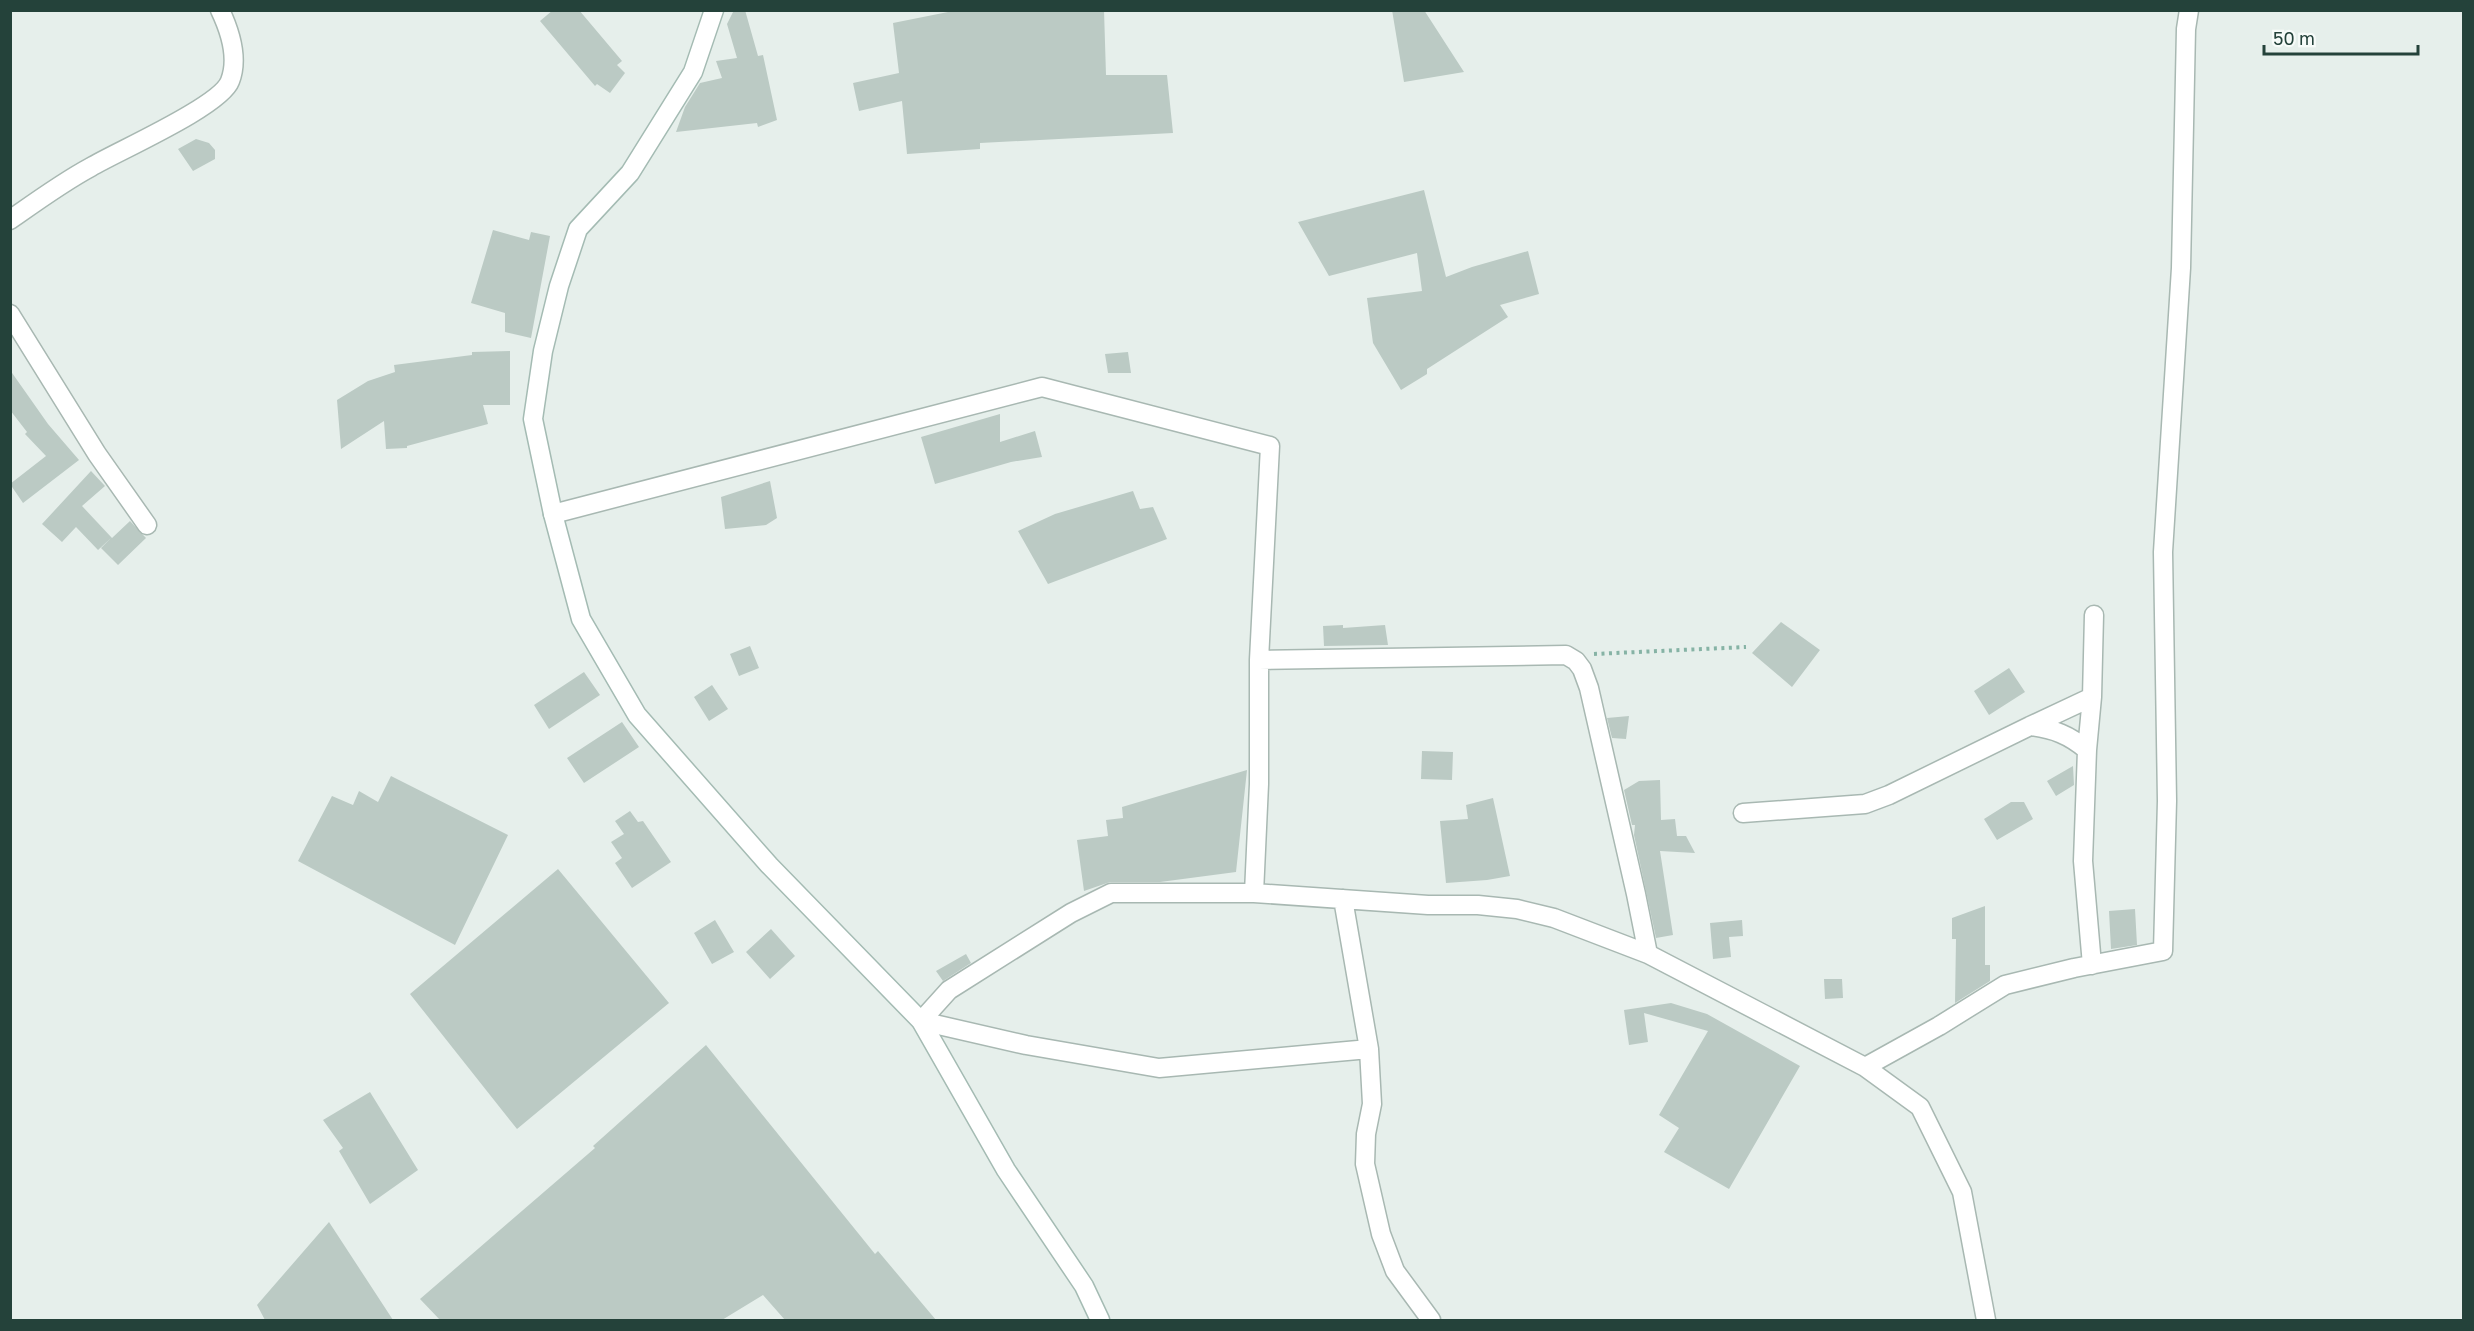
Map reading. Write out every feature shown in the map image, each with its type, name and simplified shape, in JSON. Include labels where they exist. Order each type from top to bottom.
[{"type":"street","points":[[10,220],[89,168],[202,107],[223,92],[231,81],[234,61],[232,40],[220,10]]},
{"type":"street","points":[[714,10],[693,72],[630,173],[578,229],[559,286],[543,351],[533,419],[553,514],[581,619],[637,715],[769,865],[921,1021],[1006,1170],[1084,1286],[1100,1320]]},
{"type":"street","points":[[1865,1068],[1939,1026],[2004,985],[2163,951],[2167,801],[2163,552],[2181,268],[2186,29],[2189,10]]},
{"type":"street","points":[[10,314],[97,454],[147,525]]},
{"type":"street","points":[[553,514],[1042,387],[1270,446],[1259,660],[1259,784],[1254,893]]},
{"type":"street","points":[[2092,965],[2083,861],[2094,615]]},
{"type":"street","points":[[1259,660],[1566,655],[1576,661],[1582,669],[1589,688],[1648,954]]},
{"type":"street","points":[[1743,813],[1865,804],[1889,795],[2092,696]]},
{"type":"street","points":[[2030,726],[2053,729],[2072,737],[2087,750]]},
{"type":"street","points":[[921,1021],[949,990],[1071,913],[1111,893],[1254,893],[1428,905],[1478,904],[1517,909],[1554,918],[1648,954],[1865,1068],[1920,1107],[1962,1192],[1986,1320]]},
{"type":"street","points":[[1343,899],[1369,1049],[1372,1104],[1366,1134],[1365,1164],[1378,1222],[1395,1271],[1431,1320]]},
{"type":"street","points":[[921,1021],[1026,1045],[1159,1068],[1369,1049]]},
{"type":"path","points":[[1566,655],[1746,647]]},
{"type":"building","points":[[553,10],[579,10],[622,61],[617,65],[625,73],[610,93],[597,84],[595,86],[540,21]]},
{"type":"building","points":[[734,10],[745,10],[758,56],[763,55],[777,120],[758,127],[757,123],[676,132],[685,107],[700,83],[722,78],[716,61],[737,58],[727,24]]},
{"type":"building","points":[[958,10],[1104,10],[1106,75],[1167,75],[1173,133],[980,143],[980,149],[907,154],[902,101],[859,111],[853,83],[899,73],[893,23]]},
{"type":"building","points":[[1392,10],[1424,10],[1464,72],[1404,82]]},
{"type":"building","points":[[196,139],[209,143],[215,150],[215,159],[193,171],[178,149]]},
{"type":"building","points":[[1424,190],[1446,277],[1528,251],[1539,294],[1500,305],[1508,317],[1427,369],[1427,374],[1401,390],[1373,343],[1367,298],[1422,291],[1417,253],[1329,276],[1298,222]]},
{"type":"building","points":[[493,230],[529,240],[531,232],[550,236],[531,338],[505,332],[505,313],[471,303]]},
{"type":"building","points":[[510,351],[510,405],[483,405],[488,424],[407,446],[407,448],[386,449],[384,421],[341,449],[337,400],[368,381],[395,372],[394,365],[472,355],[472,352]]},
{"type":"building","points":[[1128,352],[1131,373],[1108,373],[1105,354]]},
{"type":"building","points":[[10,370],[48,424],[79,460],[23,503],[10,484],[46,456],[25,434],[27,432],[10,410]]},
{"type":"building","points":[[1000,414],[1000,442],[1035,431],[1042,457],[1011,462],[935,484],[921,437]]},
{"type":"building","points":[[91,471],[105,486],[82,506],[112,538],[130,521],[146,538],[118,565],[101,548],[111,538],[98,550],[76,527],[62,542],[42,524]]},
{"type":"building","points":[[770,481],[777,518],[766,525],[725,529],[721,497]]},
{"type":"building","points":[[1133,491],[1140,509],[1153,507],[1167,539],[1048,584],[1018,531],[1055,514]]},
{"type":"building","points":[[1781,622],[1820,650],[1792,687],[1752,653]]},
{"type":"building","points":[[1343,625],[1343,628],[1385,625],[1388,645],[1324,646],[1323,626]]},
{"type":"building","points":[[750,646],[759,668],[739,676],[730,654]]},
{"type":"building","points":[[2009,668],[2025,692],[1989,715],[1974,691]]},
{"type":"building","points":[[584,672],[600,695],[549,729],[534,705]]},
{"type":"building","points":[[712,685],[728,709],[709,721],[694,697]]},
{"type":"building","points":[[1629,716],[1626,739],[1612,738],[1607,718]]},
{"type":"building","points":[[622,722],[639,747],[584,783],[567,758]]},
{"type":"building","points":[[1422,751],[1453,752],[1452,780],[1421,779]]},
{"type":"building","points":[[2073,766],[2074,785],[2056,796],[2047,781]]},
{"type":"building","points":[[1247,770],[1236,872],[1160,882],[1110,882],[1084,891],[1077,840],[1108,836],[1106,820],[1123,818],[1122,807]]},
{"type":"building","points":[[391,776],[508,835],[455,945],[298,861],[332,796],[353,805],[359,791],[378,802]]},
{"type":"building","points":[[1660,780],[1661,820],[1675,819],[1677,836],[1686,836],[1695,853],[1660,851],[1673,935],[1656,938],[1634,835],[1635,825],[1632,825],[1624,790],[1639,781]]},
{"type":"building","points":[[1493,798],[1510,876],[1446,883],[1440,821],[1468,819],[1466,805]]},
{"type":"building","points":[[2011,802],[2024,802],[2033,819],[1997,840],[1984,819]]},
{"type":"building","points":[[630,811],[638,822],[643,821],[671,862],[632,888],[615,863],[622,858],[611,842],[624,834],[615,821]]},
{"type":"building","points":[[558,869],[669,1003],[517,1129],[410,994]]},
{"type":"building","points":[[1985,906],[1985,965],[1990,965],[1990,981],[1955,1003],[1956,939],[1952,939],[1952,918]]},
{"type":"building","points":[[2135,909],[2137,945],[2111,949],[2109,911]]},
{"type":"building","points":[[715,920],[734,952],[712,964],[694,933]]},
{"type":"building","points":[[1742,920],[1743,936],[1729,937],[1731,957],[1713,959],[1710,923]]},
{"type":"building","points":[[771,929],[795,956],[770,979],[746,952]]},
{"type":"building","points":[[966,954],[971,963],[943,981],[936,971]]},
{"type":"building","points":[[1824,979],[1842,979],[1843,998],[1825,999]]},
{"type":"building","points":[[1671,1003],[1707,1014],[1800,1066],[1729,1189],[1664,1152],[1679,1128],[1659,1115],[1708,1031],[1644,1013],[1648,1042],[1629,1045],[1624,1010]]},
{"type":"building","points":[[706,1045],[875,1254],[878,1251],[936,1320],[785,1320],[763,1295],[722,1320],[440,1320],[420,1299],[595,1148],[593,1146]]},
{"type":"building","points":[[370,1092],[418,1170],[370,1204],[339,1151],[343,1148],[323,1120]]},
{"type":"building","points":[[329,1222],[393,1320],[265,1320],[257,1305]]}]
